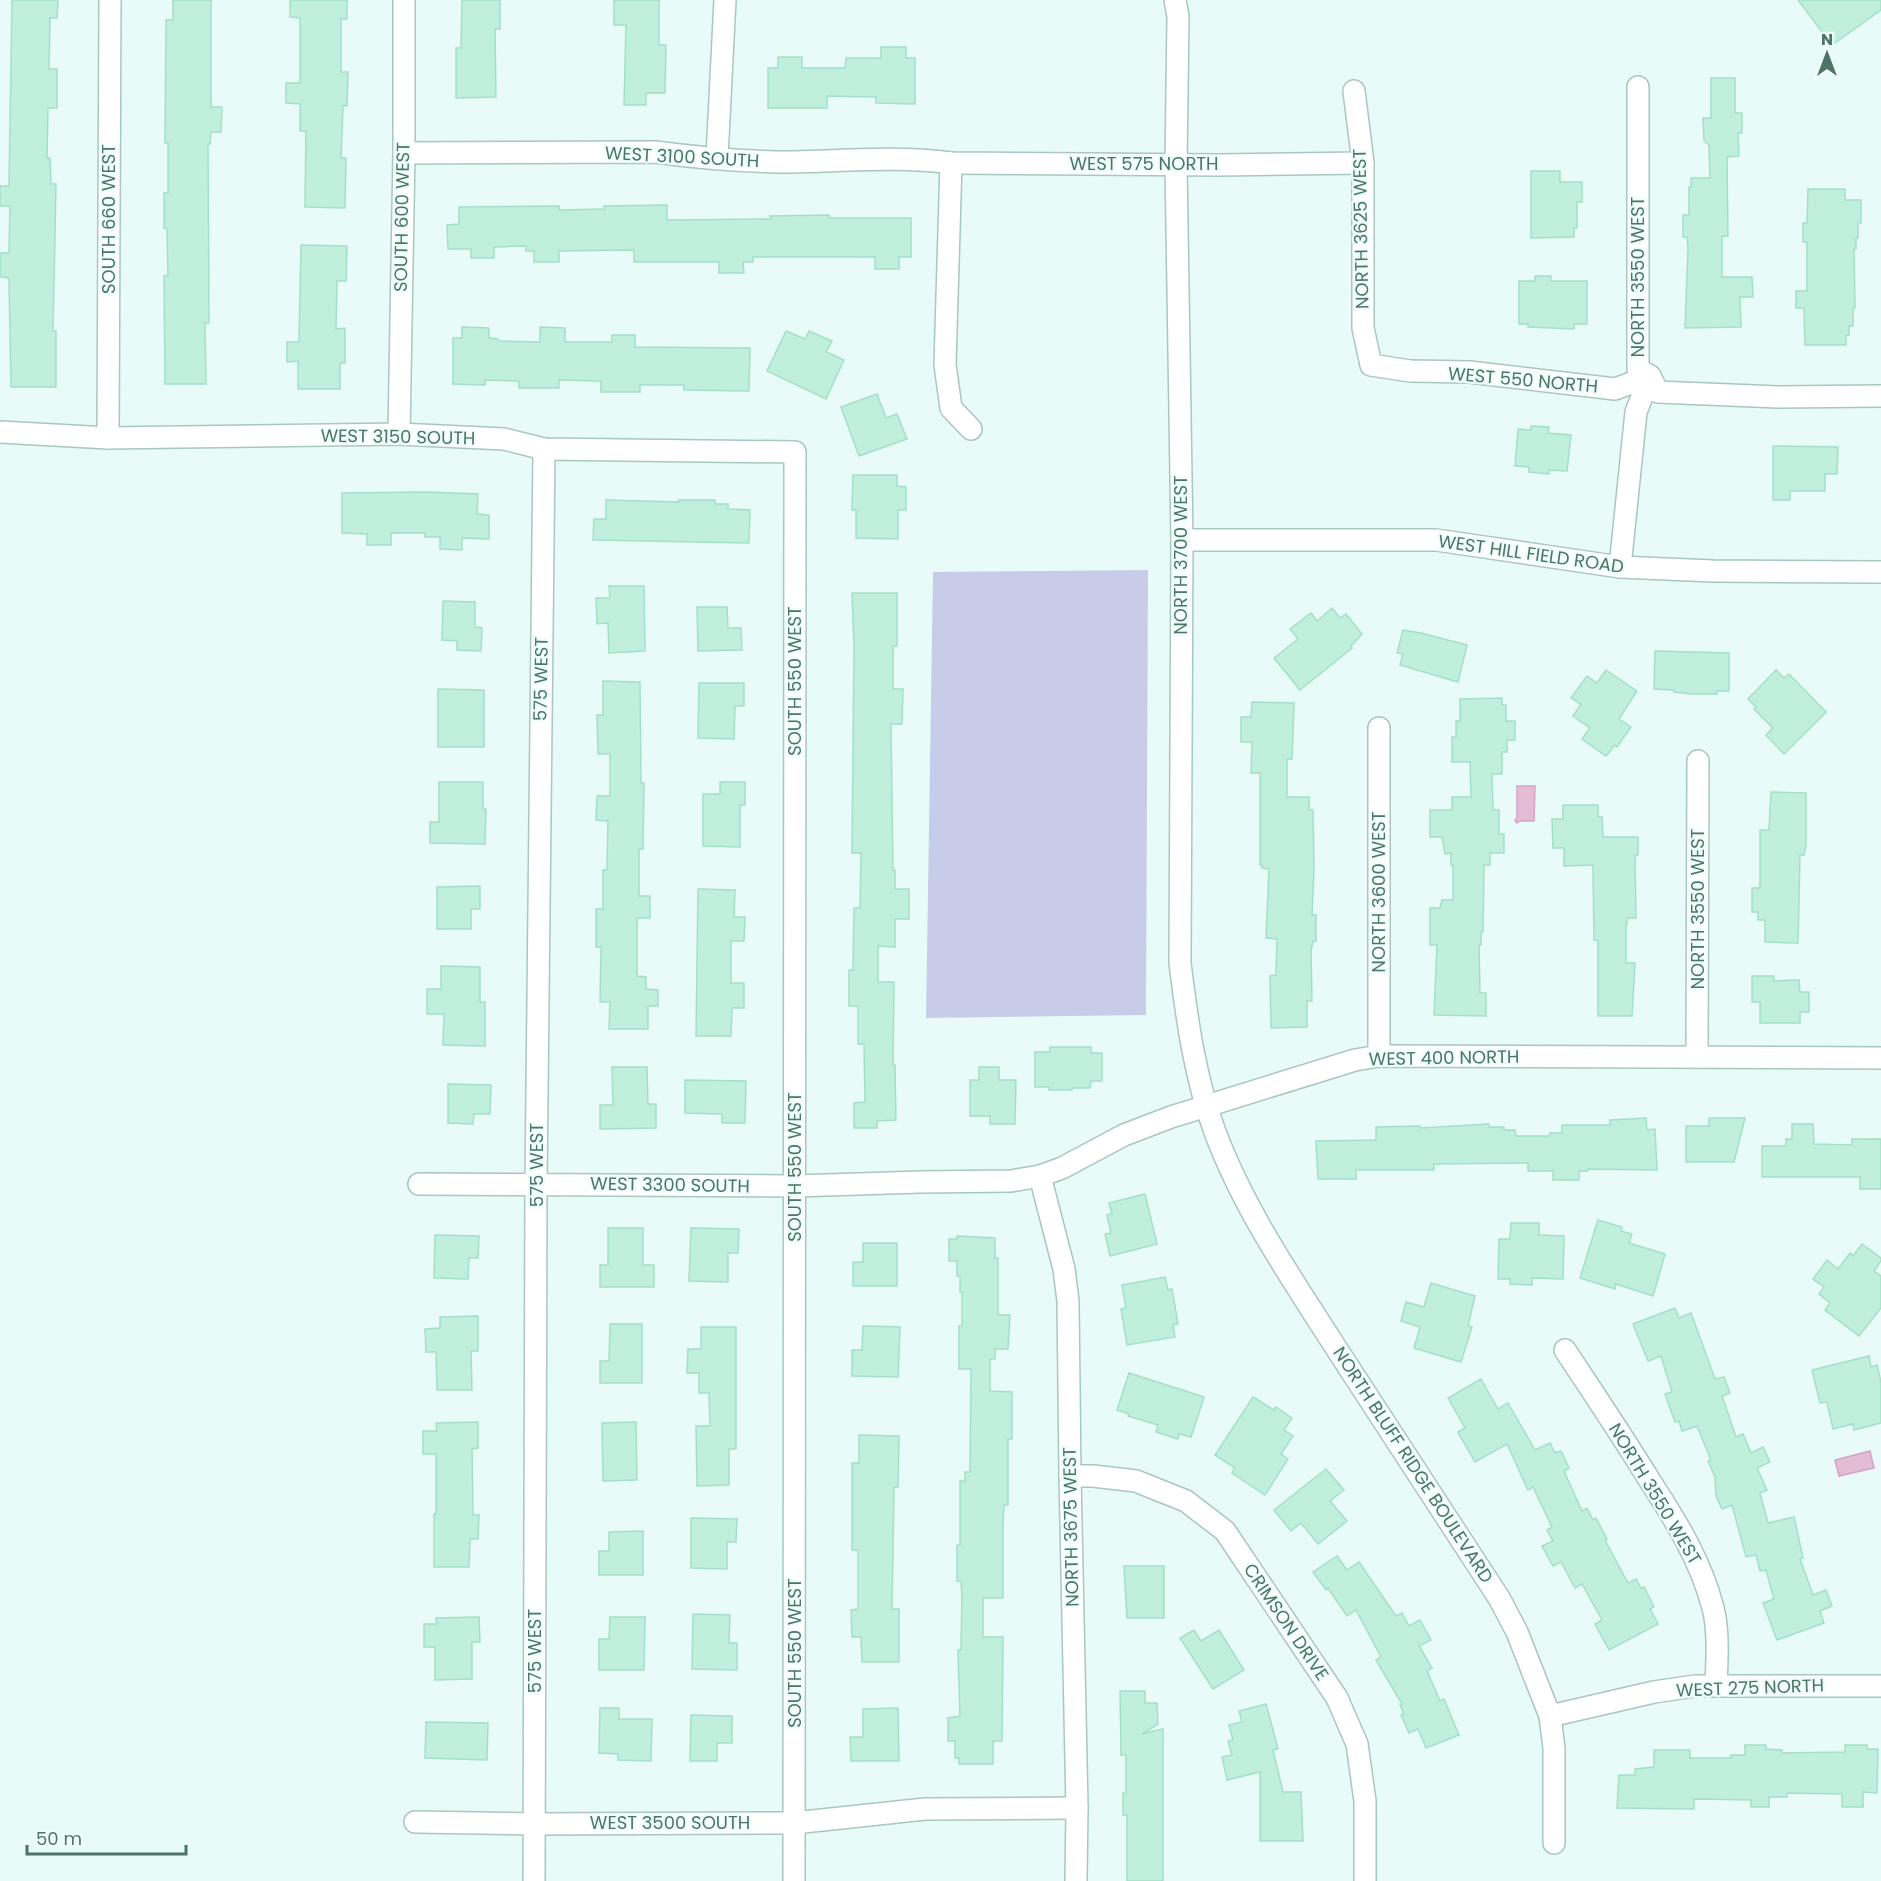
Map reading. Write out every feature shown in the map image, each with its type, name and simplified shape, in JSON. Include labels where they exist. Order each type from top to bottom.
[{"type":"street","name":"SOUTH 660 WEST","points":[[108,438],[110,0]]},
{"type":"street","name":"SOUTH 600 WEST","points":[[399,434],[404,0]]},
{"type":"street","points":[[717,157],[725,0]]},
{"type":"street","name":"NORTH 3700 WEST","points":[[1174,0],[1178,16],[1176,164],[1182,540],[1180,963],[1186,1018],[1199,1082],[1207,1107]]},
{"type":"street","name":"NORTH 3550 WEST","points":[[1620,567],[1636,412],[1650,376],[1638,369],[1638,87]]},
{"type":"street","name":"NORTH 3625 WEST","points":[[1354,92],[1363,163],[1363,328],[1371,365]]},
{"type":"street","name":"WEST 3100 SOUTH","points":[[404,153],[655,152],[692,157],[790,162],[924,159]]},
{"type":"street","name":"WEST 575 NORTH","points":[[924,159],[951,163],[1363,163]]},
{"type":"street","points":[[951,163],[945,365],[951,408],[971,429]]},
{"type":"street","name":"WEST 550 NORTH","points":[[1371,365],[1410,371],[1469,372],[1615,389],[1650,376]]},
{"type":"street","points":[[1650,376],[1658,392],[1778,397],[1881,396]]},
{"type":"street","name":"WEST 3150 SOUTH","points":[[0,432],[108,438],[399,434],[504,439],[544,449],[795,452]]},
{"type":"street","name":"575 WEST","points":[[534,1881],[536,1183],[544,449]]},
{"type":"street","name":"SOUTH 550 WEST","points":[[794,1881],[795,452]]},
{"type":"street","name":"WEST HILL FIELD ROAD","points":[[1182,540],[1436,540],[1620,567],[1713,571],[1881,572]]},
{"type":"street","name":"NORTH 3600 WEST","points":[[1379,728],[1379,1056]]},
{"type":"street","name":"NORTH 3550 WEST","points":[[1697,1057],[1698,761]]},
{"type":"street","name":"WEST 400 NORTH","points":[[921,1182],[1011,1181],[1040,1176],[1062,1168],[1124,1135],[1171,1117],[1355,1060],[1379,1056],[1881,1058]]},
{"type":"street","name":"NORTH BLUFF RIDGE BOULEVARD","points":[[1207,1107],[1215,1132],[1242,1194],[1277,1257],[1499,1598],[1517,1632],[1550,1716],[1554,1748],[1554,1843]]},
{"type":"street","name":"NORTH 3675 WEST","points":[[1040,1176],[1064,1269],[1068,1301],[1077,1881]]},
{"type":"street","name":"WEST 3300 SOUTH","points":[[419,1184],[796,1186],[921,1182]]},
{"type":"street","name":"NORTH 3550 WEST","points":[[1565,1350],[1684,1535],[1703,1575],[1714,1610],[1716,1685]]},
{"type":"street","name":"CRIMSON DRIVE","points":[[1070,1476],[1094,1476],[1136,1481],[1186,1502],[1225,1531],[1337,1698],[1357,1744],[1365,1801],[1365,1881]]},
{"type":"street","name":"WEST 275 NORTH","points":[[1550,1716],[1654,1692],[1716,1685],[1881,1686]]},
{"type":"street","name":"WEST 3500 SOUTH","points":[[414,1821],[534,1824],[794,1822],[925,1809],[1077,1808]]},
{"type":"shaded area","points":[[1148,570],[1146,1015],[926,1018],[933,572]]},
{"type":"shaded area","points":[[1517,786],[1535,786],[1534,821],[1517,823],[1515,820],[1517,818]]},
{"type":"shaded area","points":[[1870,1451],[1874,1468],[1839,1476],[1835,1460]]},
{"type":"building","points":[[12,0],[58,0],[57,18],[50,18],[49,69],[57,69],[57,108],[48,108],[47,158],[50,158],[51,184],[56,184],[53,331],[56,331],[56,387],[11,387],[9,278],[0,277],[0,253],[9,253],[10,206],[0,206],[0,186],[9,186]]},
{"type":"building","points":[[173,0],[211,0],[211,107],[222,107],[221,132],[211,132],[210,144],[208,144],[209,323],[205,323],[206,384],[165,384],[164,276],[168,276],[167,228],[164,228],[164,193],[168,193],[168,143],[165,143],[166,20],[173,20]]},
{"type":"building","points":[[290,0],[347,0],[347,19],[341,19],[341,72],[348,72],[347,106],[343,106],[341,158],[346,158],[345,208],[305,207],[306,131],[300,131],[300,104],[286,103],[286,83],[300,83],[300,18],[290,17]]},
{"type":"building","points":[[462,0],[500,0],[500,29],[495,29],[496,97],[456,98],[456,48],[461,48]]},
{"type":"building","points":[[614,0],[659,0],[659,45],[666,45],[665,93],[646,93],[646,105],[624,105],[626,25],[614,25]]},
{"type":"building","points":[[1798,0],[1881,0],[1881,10],[1832,45]]},
{"type":"building","points":[[881,47],[906,47],[906,58],[915,58],[915,104],[876,103],[876,97],[827,96],[827,108],[768,108],[768,68],[778,68],[778,57],[802,57],[802,68],[845,68],[846,58],[881,58]]},
{"type":"building","points":[[1711,78],[1735,78],[1735,113],[1742,113],[1742,133],[1738,133],[1739,156],[1727,157],[1728,236],[1722,236],[1722,277],[1752,277],[1753,297],[1740,297],[1741,327],[1685,328],[1688,249],[1687,237],[1683,237],[1683,215],[1689,215],[1691,178],[1710,178],[1709,145],[1704,141],[1703,118],[1711,118]]},
{"type":"building","points":[[1531,171],[1560,171],[1560,182],[1582,182],[1582,202],[1577,202],[1577,228],[1574,228],[1574,237],[1531,238]]},
{"type":"building","points":[[1808,189],[1845,189],[1845,200],[1861,200],[1861,223],[1858,223],[1858,238],[1856,238],[1856,249],[1854,249],[1855,308],[1853,308],[1853,326],[1849,326],[1849,335],[1846,335],[1846,345],[1805,345],[1804,308],[1796,308],[1796,291],[1807,291],[1807,242],[1803,242],[1803,223],[1807,223]]},
{"type":"building","points":[[667,205],[667,220],[771,219],[770,216],[829,215],[829,218],[911,218],[911,257],[899,257],[899,269],[875,269],[875,257],[753,257],[753,262],[743,262],[744,273],[719,273],[719,262],[634,262],[634,250],[559,251],[559,262],[534,262],[534,251],[526,251],[526,246],[494,247],[494,258],[471,258],[471,249],[448,249],[447,225],[459,224],[459,207],[559,206],[559,210],[605,209],[604,206]]},
{"type":"building","points":[[301,245],[347,246],[346,281],[337,281],[336,329],[345,328],[345,363],[340,363],[340,389],[298,389],[298,361],[287,362],[287,342],[299,342]]},
{"type":"building","points":[[1535,276],[1551,276],[1551,281],[1587,281],[1587,324],[1574,324],[1574,329],[1528,327],[1528,324],[1519,324],[1519,281],[1535,281]]},
{"type":"building","points":[[462,327],[489,328],[489,338],[498,339],[498,341],[540,342],[540,327],[565,328],[565,342],[612,342],[612,335],[635,335],[635,347],[750,348],[749,391],[684,390],[684,385],[640,385],[640,392],[601,392],[601,381],[559,380],[559,388],[519,388],[519,381],[485,380],[485,385],[453,384],[453,338],[462,338]]},
{"type":"building","points":[[786,331],[805,339],[809,331],[832,341],[826,352],[844,360],[826,399],[767,371]]},
{"type":"building","points":[[877,394],[886,418],[897,414],[907,439],[859,456],[841,407]]},
{"type":"building","points":[[1531,426],[1549,427],[1548,433],[1571,435],[1567,471],[1549,470],[1549,474],[1529,472],[1529,467],[1515,466],[1518,429],[1531,430]]},
{"type":"building","points":[[1773,446],[1838,447],[1837,474],[1825,474],[1825,491],[1790,491],[1790,500],[1773,500]]},
{"type":"building","points":[[853,475],[897,475],[897,486],[906,487],[906,510],[898,510],[898,539],[856,538],[856,510],[852,510]]},
{"type":"building","points":[[342,493],[478,494],[477,514],[489,515],[489,539],[462,538],[462,550],[440,549],[440,537],[425,537],[425,533],[391,533],[391,545],[367,545],[367,534],[342,533]]},
{"type":"building","points":[[606,500],[679,502],[679,500],[715,500],[715,504],[728,504],[728,509],[750,510],[749,543],[593,540],[594,519],[606,519]]},
{"type":"building","points":[[609,586],[644,586],[645,651],[609,653],[608,623],[597,624],[596,598],[610,598]]},
{"type":"building","points":[[852,593],[897,593],[897,646],[893,646],[893,689],[903,689],[902,724],[891,724],[893,870],[895,870],[895,889],[909,889],[909,919],[895,919],[895,947],[878,946],[878,982],[894,982],[893,1065],[895,1065],[896,1120],[877,1121],[877,1128],[854,1128],[854,1103],[865,1102],[864,1044],[858,1044],[858,1006],[849,1006],[849,970],[853,970],[854,908],[860,908],[861,853],[852,853],[854,646]]},
{"type":"building","points":[[443,601],[475,602],[475,627],[482,628],[481,651],[457,650],[457,641],[442,640]]},
{"type":"building","points":[[697,607],[727,607],[728,628],[741,628],[742,650],[698,651]]},
{"type":"building","points":[[1332,608],[1340,618],[1346,614],[1362,634],[1351,646],[1352,648],[1300,690],[1274,658],[1298,639],[1290,629],[1311,613],[1317,621]]},
{"type":"building","points":[[1403,630],[1467,645],[1458,682],[1400,665],[1403,654],[1397,653]]},
{"type":"building","points":[[1655,651],[1729,653],[1729,691],[1717,691],[1717,694],[1692,694],[1654,689]]},
{"type":"building","points":[[1606,670],[1637,691],[1619,719],[1631,727],[1617,747],[1615,745],[1606,756],[1582,739],[1590,728],[1573,716],[1581,704],[1571,698],[1587,676],[1597,683]]},
{"type":"building","points":[[1776,670],[1784,678],[1789,674],[1826,712],[1784,754],[1766,735],[1773,728],[1754,709],[1756,707],[1748,699]]},
{"type":"building","points":[[603,681],[640,682],[641,783],[644,783],[643,849],[639,849],[639,896],[650,896],[650,918],[637,918],[637,976],[646,977],[646,989],[658,990],[658,1006],[648,1006],[648,1029],[609,1029],[610,1002],[600,1002],[601,947],[596,947],[596,909],[603,909],[603,870],[607,870],[608,821],[596,820],[597,796],[610,796],[610,754],[598,754],[597,715],[603,715]]},
{"type":"building","points":[[699,683],[744,683],[744,706],[735,706],[734,739],[698,738]]},
{"type":"building","points":[[438,689],[484,690],[484,747],[438,747]]},
{"type":"building","points":[[1502,698],[1502,705],[1506,705],[1506,721],[1515,721],[1515,740],[1507,740],[1507,752],[1502,752],[1502,774],[1492,774],[1493,810],[1499,810],[1499,834],[1504,834],[1504,853],[1490,853],[1490,865],[1484,865],[1483,932],[1481,932],[1481,945],[1479,945],[1480,993],[1486,993],[1486,1016],[1434,1015],[1437,945],[1430,945],[1430,908],[1440,908],[1442,900],[1453,900],[1453,865],[1451,865],[1451,853],[1445,854],[1442,837],[1430,837],[1430,810],[1452,810],[1452,797],[1471,797],[1470,762],[1452,762],[1452,737],[1456,737],[1456,721],[1460,721],[1460,699]]},
{"type":"building","points":[[1252,702],[1294,703],[1292,759],[1287,759],[1287,797],[1309,797],[1309,810],[1313,810],[1312,915],[1316,915],[1316,941],[1313,941],[1311,951],[1312,1001],[1307,1001],[1307,1027],[1271,1028],[1270,976],[1276,975],[1277,939],[1266,938],[1269,869],[1262,868],[1260,865],[1260,773],[1251,773],[1252,742],[1241,742],[1241,717],[1251,717]]},
{"type":"building","points":[[439,782],[483,782],[483,809],[486,809],[485,844],[430,843],[430,822],[439,822]]},
{"type":"building","points":[[720,782],[745,782],[745,805],[740,805],[740,847],[703,846],[703,794],[720,794]]},
{"type":"building","points":[[1771,792],[1806,793],[1806,845],[1804,855],[1800,855],[1798,943],[1765,942],[1765,920],[1758,920],[1758,912],[1752,912],[1752,888],[1760,888],[1760,830],[1769,830]]},
{"type":"building","points":[[1563,805],[1598,805],[1598,817],[1602,817],[1603,837],[1638,837],[1638,855],[1635,855],[1636,918],[1627,918],[1626,924],[1626,963],[1635,963],[1632,1016],[1598,1016],[1598,940],[1594,940],[1593,865],[1564,866],[1564,848],[1553,848],[1552,819],[1563,819]]},
{"type":"building","points":[[480,886],[480,909],[471,909],[471,929],[437,929],[437,887]]},
{"type":"building","points":[[698,889],[735,890],[734,917],[745,917],[744,941],[731,941],[731,983],[744,983],[744,1008],[732,1008],[731,1036],[696,1036]]},
{"type":"building","points":[[441,966],[480,967],[480,1002],[485,1002],[485,1046],[443,1045],[444,1014],[427,1014],[427,989],[441,989]]},
{"type":"building","points":[[1752,976],[1774,976],[1774,981],[1799,980],[1800,992],[1809,992],[1809,1012],[1800,1012],[1800,1023],[1760,1023],[1760,1002],[1752,1002]]},
{"type":"building","points":[[1050,1047],[1091,1047],[1091,1053],[1102,1053],[1102,1081],[1091,1081],[1090,1088],[1072,1088],[1072,1090],[1049,1090],[1049,1087],[1035,1087],[1035,1052],[1050,1052]]},
{"type":"building","points":[[612,1067],[647,1067],[648,1104],[656,1104],[656,1128],[600,1129],[600,1105],[613,1105]]},
{"type":"building","points":[[979,1067],[999,1067],[999,1080],[1016,1080],[1015,1124],[990,1124],[990,1116],[970,1116],[970,1080],[979,1080]]},
{"type":"building","points":[[685,1080],[746,1081],[745,1123],[722,1123],[722,1114],[685,1113]]},
{"type":"building","points":[[448,1084],[491,1085],[490,1114],[474,1114],[473,1124],[448,1123]]},
{"type":"building","points":[[1646,1118],[1647,1130],[1655,1129],[1657,1170],[1588,1169],[1588,1171],[1579,1171],[1579,1180],[1553,1180],[1553,1171],[1528,1171],[1528,1163],[1434,1164],[1434,1170],[1356,1170],[1356,1179],[1318,1179],[1316,1141],[1376,1140],[1376,1127],[1420,1126],[1420,1128],[1489,1124],[1489,1127],[1515,1130],[1516,1136],[1550,1136],[1550,1133],[1562,1133],[1562,1125],[1610,1125],[1610,1120]]},
{"type":"building","points":[[1709,1118],[1745,1118],[1734,1162],[1686,1162],[1686,1126],[1709,1126]]},
{"type":"building","points":[[1792,1124],[1813,1124],[1814,1144],[1852,1145],[1852,1139],[1881,1139],[1881,1189],[1860,1189],[1860,1177],[1762,1177],[1762,1146],[1786,1146],[1786,1139],[1792,1139]]},
{"type":"building","points":[[1145,1194],[1157,1244],[1110,1256],[1105,1234],[1111,1233],[1107,1215],[1112,1214],[1109,1203]]},
{"type":"building","points":[[1598,1220],[1622,1227],[1621,1231],[1632,1234],[1629,1243],[1665,1254],[1653,1296],[1616,1284],[1615,1289],[1580,1278]]},
{"type":"building","points":[[1511,1223],[1539,1223],[1539,1235],[1564,1236],[1563,1279],[1532,1278],[1532,1285],[1510,1284],[1510,1279],[1498,1279],[1499,1239],[1510,1239]]},
{"type":"building","points":[[608,1228],[643,1228],[643,1265],[654,1265],[654,1287],[600,1287],[600,1265],[608,1265]]},
{"type":"building","points":[[691,1228],[739,1229],[738,1253],[728,1253],[728,1282],[689,1281]]},
{"type":"building","points":[[435,1235],[479,1236],[478,1258],[469,1258],[468,1279],[434,1278]]},
{"type":"building","points":[[957,1236],[995,1238],[995,1258],[998,1258],[998,1315],[1010,1315],[1008,1349],[995,1349],[995,1359],[990,1359],[990,1391],[1012,1392],[1012,1439],[1008,1439],[1008,1505],[1004,1505],[1003,1521],[1003,1598],[983,1598],[983,1637],[1003,1637],[1002,1741],[993,1741],[993,1764],[959,1764],[959,1758],[955,1758],[955,1741],[948,1741],[948,1718],[960,1716],[958,1650],[961,1650],[962,1598],[961,1582],[957,1581],[957,1545],[960,1545],[960,1481],[965,1481],[965,1472],[970,1472],[971,1369],[959,1369],[962,1292],[960,1292],[960,1276],[957,1276],[957,1261],[949,1261],[949,1239],[957,1239]]},
{"type":"building","points":[[863,1243],[897,1243],[897,1286],[853,1286],[853,1262],[863,1262]]},
{"type":"building","points":[[1862,1244],[1881,1258],[1874,1271],[1881,1276],[1881,1308],[1859,1336],[1825,1310],[1830,1303],[1819,1294],[1824,1287],[1813,1279],[1827,1260],[1838,1269],[1850,1253],[1853,1256]]},
{"type":"building","points":[[1165,1277],[1168,1290],[1172,1289],[1178,1324],[1173,1325],[1175,1337],[1127,1345],[1121,1309],[1126,1308],[1122,1285]]},
{"type":"building","points":[[1431,1283],[1475,1296],[1468,1326],[1472,1327],[1461,1362],[1414,1348],[1420,1327],[1401,1321],[1406,1302],[1424,1307]]},
{"type":"building","points":[[1675,1308],[1679,1318],[1691,1313],[1715,1379],[1724,1377],[1730,1393],[1722,1396],[1736,1437],[1743,1434],[1751,1453],[1763,1447],[1770,1462],[1757,1468],[1767,1490],[1760,1493],[1768,1523],[1794,1517],[1803,1558],[1800,1559],[1813,1595],[1826,1590],[1832,1606],[1820,1611],[1824,1623],[1777,1640],[1763,1603],[1774,1599],[1766,1570],[1760,1571],[1756,1555],[1746,1557],[1732,1505],[1722,1509],[1716,1496],[1715,1477],[1708,1461],[1711,1460],[1697,1426],[1682,1431],[1679,1421],[1675,1422],[1665,1394],[1672,1392],[1661,1356],[1648,1361],[1633,1324]]},
{"type":"building","points":[[478,1316],[478,1351],[471,1351],[472,1390],[437,1390],[436,1352],[426,1352],[425,1329],[440,1328],[440,1317]]},
{"type":"building","points":[[610,1324],[642,1324],[642,1383],[600,1383],[600,1361],[609,1361]]},
{"type":"building","points":[[863,1326],[900,1327],[898,1377],[852,1376],[852,1350],[862,1350]]},
{"type":"building","points":[[701,1327],[736,1327],[736,1449],[729,1449],[729,1485],[697,1486],[696,1426],[710,1426],[709,1393],[699,1393],[699,1373],[687,1373],[688,1349],[701,1349]]},
{"type":"building","points":[[1869,1356],[1871,1367],[1877,1365],[1881,1382],[1881,1423],[1854,1430],[1853,1424],[1833,1429],[1827,1402],[1820,1403],[1812,1370]]},
{"type":"building","points":[[1129,1373],[1204,1397],[1191,1437],[1179,1434],[1178,1439],[1156,1432],[1158,1425],[1128,1416],[1129,1414],[1117,1410]]},
{"type":"building","points":[[1481,1379],[1498,1409],[1508,1403],[1535,1450],[1550,1443],[1555,1453],[1561,1451],[1569,1468],[1564,1471],[1582,1511],[1587,1508],[1593,1520],[1596,1518],[1628,1583],[1636,1579],[1641,1588],[1644,1587],[1654,1607],[1650,1609],[1658,1624],[1609,1650],[1595,1624],[1602,1620],[1582,1584],[1575,1588],[1561,1562],[1553,1566],[1542,1546],[1553,1541],[1547,1530],[1552,1527],[1533,1487],[1528,1490],[1507,1444],[1475,1462],[1458,1432],[1465,1428],[1448,1398]]},
{"type":"building","points":[[1253,1397],[1274,1410],[1276,1407],[1292,1418],[1284,1430],[1293,1436],[1281,1454],[1288,1459],[1265,1495],[1232,1473],[1235,1468],[1215,1455]]},
{"type":"building","points":[[478,1422],[478,1448],[472,1449],[473,1515],[479,1515],[478,1539],[470,1539],[469,1567],[434,1567],[436,1454],[423,1454],[423,1431],[437,1431],[436,1423]]},
{"type":"building","points":[[636,1422],[637,1480],[603,1481],[602,1423]]},
{"type":"building","points":[[859,1435],[899,1436],[898,1487],[894,1487],[892,1609],[899,1609],[899,1662],[862,1662],[861,1637],[852,1637],[851,1610],[858,1609],[858,1550],[852,1550],[852,1463],[859,1463]]},
{"type":"building","points":[[1326,1469],[1344,1490],[1330,1501],[1347,1521],[1318,1544],[1301,1523],[1291,1531],[1274,1510]]},
{"type":"building","points":[[691,1518],[737,1519],[736,1542],[727,1542],[727,1569],[691,1568]]},
{"type":"building","points":[[643,1531],[643,1575],[599,1575],[599,1551],[609,1551],[609,1532]]},
{"type":"building","points":[[1337,1556],[1347,1570],[1359,1562],[1396,1616],[1402,1613],[1409,1626],[1420,1620],[1431,1640],[1419,1646],[1432,1668],[1427,1671],[1440,1701],[1444,1699],[1459,1735],[1426,1748],[1418,1729],[1409,1733],[1401,1715],[1404,1714],[1400,1705],[1402,1704],[1376,1660],[1381,1657],[1356,1610],[1347,1616],[1328,1588],[1326,1590],[1313,1572]]},
{"type":"building","points":[[1124,1566],[1164,1566],[1164,1618],[1127,1618]]},
{"type":"building","points":[[693,1614],[730,1615],[729,1643],[737,1643],[737,1670],[692,1669]]},
{"type":"building","points":[[479,1617],[480,1642],[472,1642],[472,1679],[435,1680],[435,1647],[424,1647],[424,1624],[437,1624],[436,1618]]},
{"type":"building","points":[[610,1617],[645,1617],[644,1670],[599,1670],[599,1639],[609,1639]]},
{"type":"building","points":[[1194,1630],[1201,1641],[1219,1630],[1244,1670],[1213,1689],[1180,1638]]},
{"type":"building","points":[[1120,1691],[1145,1691],[1145,1703],[1157,1703],[1158,1724],[1142,1734],[1163,1729],[1163,1881],[1127,1881],[1127,1815],[1123,1815],[1123,1793],[1126,1793],[1126,1755],[1121,1755]]},
{"type":"building","points":[[1266,1704],[1278,1749],[1273,1750],[1283,1792],[1301,1792],[1303,1841],[1260,1841],[1260,1772],[1227,1780],[1222,1757],[1232,1755],[1228,1741],[1233,1740],[1229,1725],[1242,1722],[1239,1711]]},
{"type":"building","points":[[600,1708],[619,1708],[619,1719],[652,1719],[651,1761],[618,1760],[618,1754],[599,1753]]},
{"type":"building","points":[[898,1708],[899,1761],[851,1761],[850,1737],[863,1737],[863,1709]]},
{"type":"building","points":[[691,1715],[732,1716],[732,1743],[717,1743],[717,1761],[690,1761]]},
{"type":"building","points":[[426,1722],[488,1723],[487,1760],[425,1758]]},
{"type":"building","points":[[1745,1745],[1766,1745],[1766,1749],[1782,1750],[1782,1753],[1845,1752],[1845,1745],[1867,1745],[1867,1749],[1878,1749],[1877,1793],[1863,1792],[1863,1807],[1842,1807],[1842,1794],[1787,1793],[1787,1797],[1769,1797],[1769,1807],[1751,1807],[1751,1800],[1694,1799],[1694,1809],[1617,1808],[1619,1775],[1635,1775],[1635,1769],[1654,1767],[1654,1750],[1690,1750],[1690,1758],[1731,1758],[1731,1755],[1745,1755]]}]
